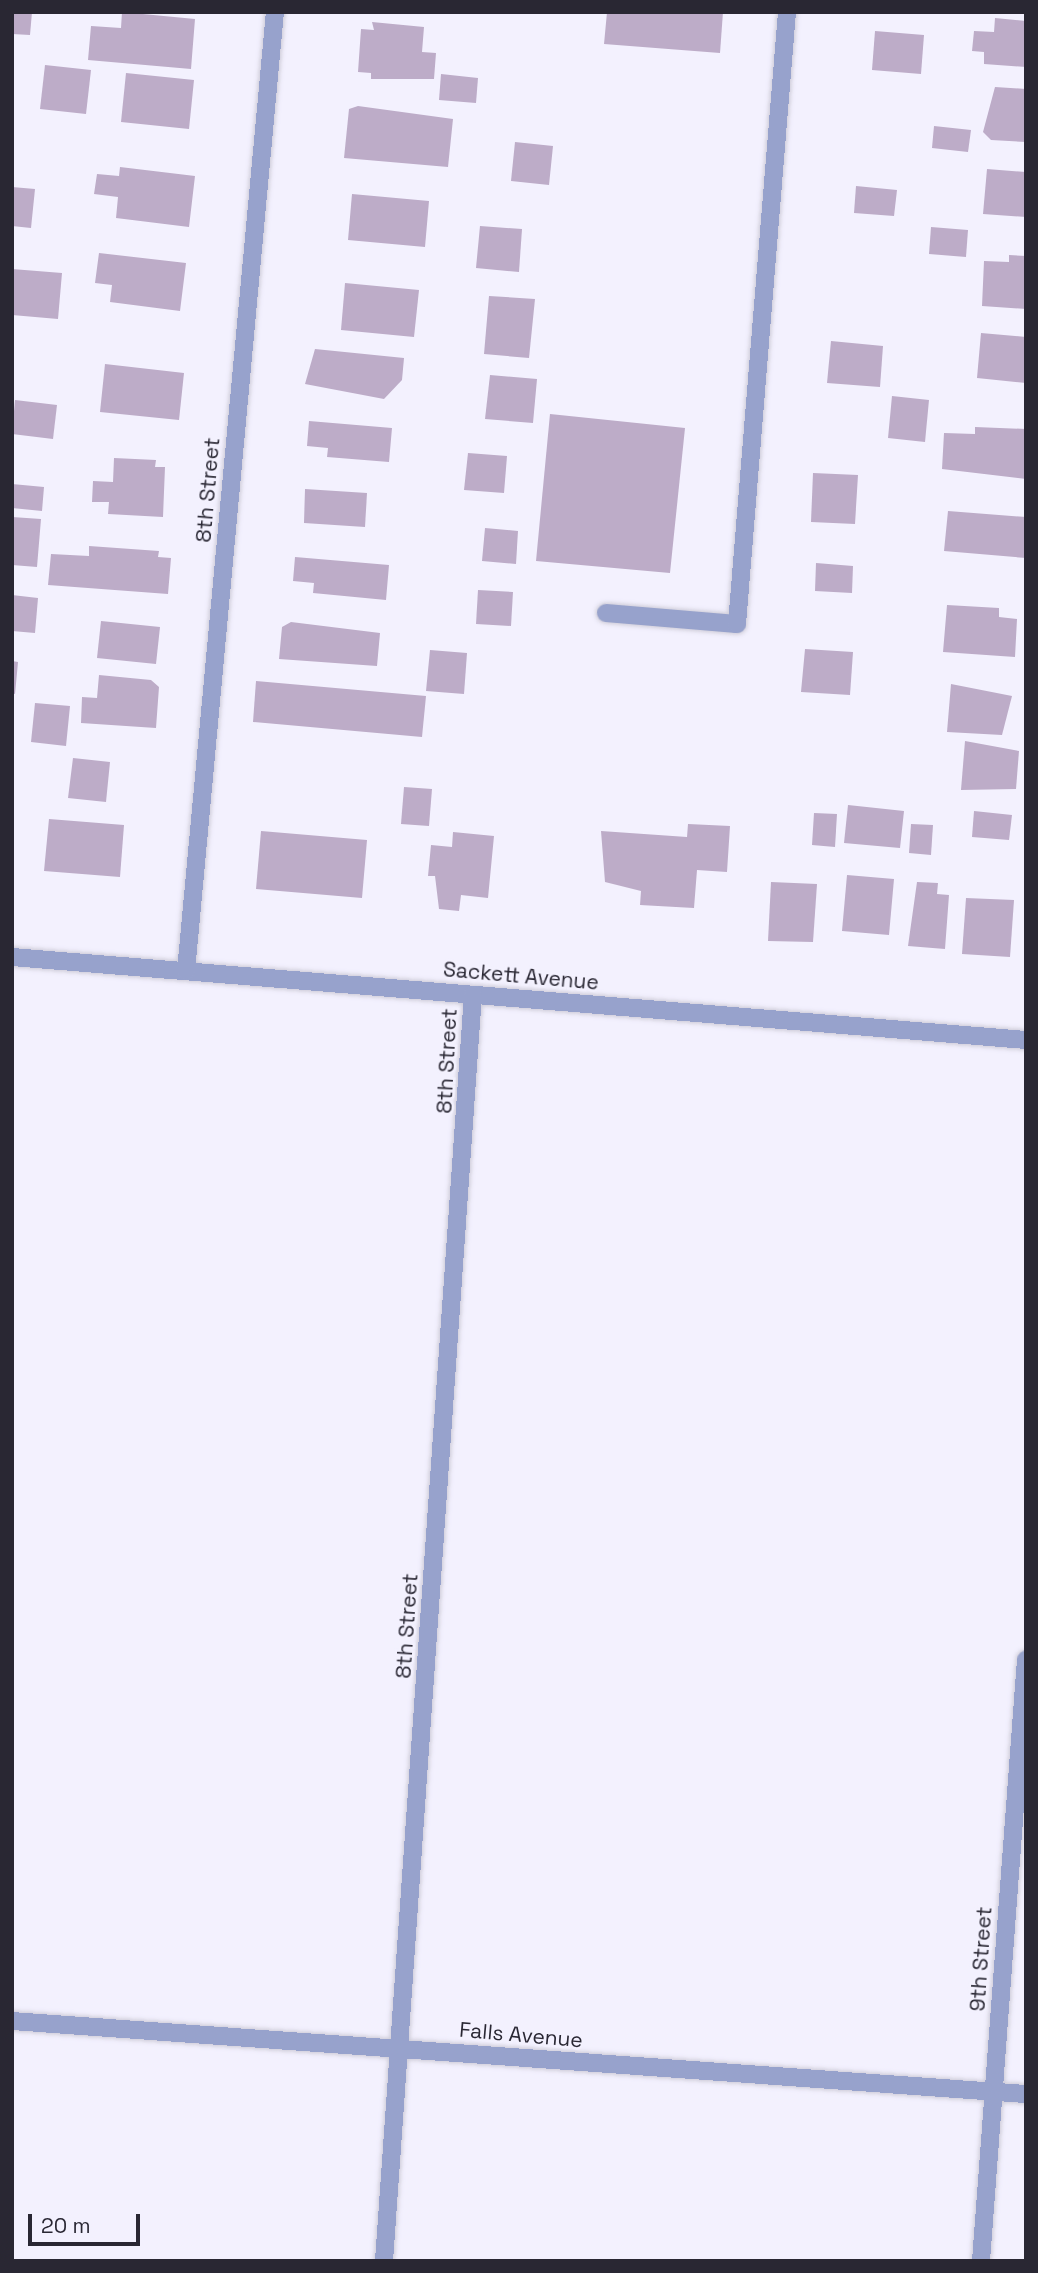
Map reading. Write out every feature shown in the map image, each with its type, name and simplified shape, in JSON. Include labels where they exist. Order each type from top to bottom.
[{"type":"street","name":"8th Street","points":[[186,971],[275,12]]},
{"type":"street","points":[[606,613],[737,624],[787,12]]},
{"type":"street","name":"Sackett Avenue","points":[[12,957],[1026,1040]]},
{"type":"street","name":"8th Street","points":[[384,2261],[473,995]]},
{"type":"street","name":"9th Street","points":[[981,2261],[1026,1660]]},
{"type":"street","name":"Falls Avenue","points":[[12,2021],[1026,2094]]},
{"type":"building","points":[[12,12],[32,12],[30,35],[12,34]]},
{"type":"building","points":[[122,12],[195,19],[191,69],[88,60],[91,26],[121,28]]},
{"type":"building","points":[[607,12],[723,12],[720,53],[604,44]]},
{"type":"building","points":[[995,18],[1026,21],[1026,67],[984,64],[984,52],[972,51],[974,31],[994,32]]},
{"type":"building","points":[[372,22],[424,27],[422,52],[436,53],[434,79],[371,79],[371,73],[358,72],[361,29],[374,30]]},
{"type":"building","points":[[875,31],[924,35],[921,74],[872,70]]},
{"type":"building","points":[[45,65],[91,70],[86,114],[40,109]]},
{"type":"building","points":[[126,73],[194,80],[189,129],[121,122]]},
{"type":"building","points":[[441,74],[478,78],[476,103],[439,100]]},
{"type":"building","points":[[995,87],[1026,89],[1026,142],[991,140],[983,132]]},
{"type":"building","points":[[358,106],[453,119],[448,167],[344,158],[349,109]]},
{"type":"building","points":[[934,126],[971,130],[968,152],[932,148]]},
{"type":"building","points":[[515,142],[553,146],[549,185],[511,181]]},
{"type":"building","points":[[120,167],[195,176],[189,227],[116,218],[118,197],[94,194],[97,174],[119,176]]},
{"type":"building","points":[[987,169],[1026,172],[1026,217],[983,214]]},
{"type":"building","points":[[856,186],[897,190],[894,216],[854,213]]},
{"type":"building","points":[[12,187],[35,189],[31,228],[12,226]]},
{"type":"building","points":[[352,194],[429,201],[425,247],[348,240]]},
{"type":"building","points":[[480,226],[522,229],[519,272],[476,268]]},
{"type":"building","points":[[931,227],[968,230],[966,257],[929,254]]},
{"type":"building","points":[[99,253],[186,263],[180,311],[110,302],[112,285],[95,283]]},
{"type":"building","points":[[1009,255],[1026,256],[1026,309],[982,306],[984,261],[1009,262]]},
{"type":"building","points":[[12,269],[62,273],[58,319],[12,315]]},
{"type":"building","points":[[345,283],[419,290],[414,337],[341,330]]},
{"type":"building","points":[[489,296],[535,299],[529,358],[484,354]]},
{"type":"building","points":[[981,333],[1026,337],[1026,383],[977,378]]},
{"type":"building","points":[[831,341],[883,346],[880,387],[827,383]]},
{"type":"building","points":[[315,349],[404,358],[402,380],[384,399],[305,384]]},
{"type":"building","points":[[105,364],[184,373],[179,420],[100,412]]},
{"type":"building","points":[[490,375],[537,379],[533,423],[485,419]]},
{"type":"building","points":[[892,396],[929,400],[925,442],[888,438]]},
{"type":"building","points":[[15,400],[57,405],[53,439],[12,434]]},
{"type":"building","points":[[550,414],[685,428],[670,573],[536,561]]},
{"type":"building","points":[[309,421],[392,428],[389,462],[327,457],[328,448],[307,446]]},
{"type":"building","points":[[975,427],[1026,429],[1026,479],[942,469],[944,433],[975,434]]},
{"type":"building","points":[[468,453],[507,456],[504,493],[464,490]]},
{"type":"building","points":[[114,458],[156,460],[155,467],[165,467],[163,517],[108,514],[109,502],[92,502],[93,481],[113,482]]},
{"type":"building","points":[[813,473],[858,475],[855,524],[811,522]]},
{"type":"building","points":[[12,484],[44,487],[42,511],[12,508]]},
{"type":"building","points":[[305,489],[367,493],[365,527],[304,523]]},
{"type":"building","points":[[948,511],[1026,517],[1026,558],[944,551]]},
{"type":"building","points":[[12,517],[41,519],[37,567],[12,565]]},
{"type":"building","points":[[485,528],[518,531],[516,564],[482,561]]},
{"type":"building","points":[[89,546],[159,551],[158,557],[171,558],[168,594],[48,585],[51,554],[89,556]]},
{"type":"building","points":[[295,557],[389,565],[386,600],[313,593],[314,583],[293,581]]},
{"type":"building","points":[[816,563],[853,566],[852,593],[815,591]]},
{"type":"building","points":[[478,590],[513,592],[511,626],[476,624]]},
{"type":"building","points":[[12,595],[38,598],[35,633],[12,631]]},
{"type":"building","points":[[947,605],[999,608],[999,617],[1017,619],[1015,657],[943,652]]},
{"type":"building","points":[[101,621],[160,627],[156,664],[97,658]]},
{"type":"building","points":[[291,622],[380,633],[377,666],[279,659],[282,627]]},
{"type":"building","points":[[805,649],[853,652],[850,695],[801,692]]},
{"type":"building","points":[[430,650],[467,653],[464,694],[426,691]]},
{"type":"building","points":[[12,661],[18,662],[15,694],[12,693]]},
{"type":"building","points":[[99,675],[151,680],[159,687],[156,728],[81,723],[82,697],[97,698]]},
{"type":"building","points":[[256,681],[426,696],[422,737],[253,722]]},
{"type":"building","points":[[951,684],[1012,696],[1002,735],[947,732]]},
{"type":"building","points":[[35,703],[70,706],[66,746],[31,742]]},
{"type":"building","points":[[965,741],[1019,751],[1016,789],[961,790]]},
{"type":"building","points":[[73,758],[110,762],[106,802],[68,798]]},
{"type":"building","points":[[404,787],[432,789],[429,826],[401,824]]},
{"type":"building","points":[[848,805],[904,811],[900,848],[844,843]]},
{"type":"building","points":[[974,811],[1012,815],[1009,840],[972,837]]},
{"type":"building","points":[[814,813],[837,814],[835,847],[812,845]]},
{"type":"building","points":[[49,819],[124,825],[120,877],[44,871]]},
{"type":"building","points":[[688,824],[730,826],[727,872],[697,870],[694,908],[640,905],[641,891],[605,882],[601,831],[687,837]]},
{"type":"building","points":[[911,824],[933,825],[931,855],[909,853]]},
{"type":"building","points":[[261,831],[367,840],[362,898],[256,889]]},
{"type":"building","points":[[453,832],[494,836],[488,898],[461,895],[459,911],[439,909],[435,876],[428,876],[431,845],[452,847]]},
{"type":"building","points":[[847,875],[894,879],[889,935],[842,931]]},
{"type":"building","points":[[771,882],[817,884],[813,942],[768,941]]},
{"type":"building","points":[[917,882],[938,883],[937,894],[949,895],[945,949],[908,946]]},
{"type":"building","points":[[966,898],[1014,900],[1010,957],[962,954]]}]
